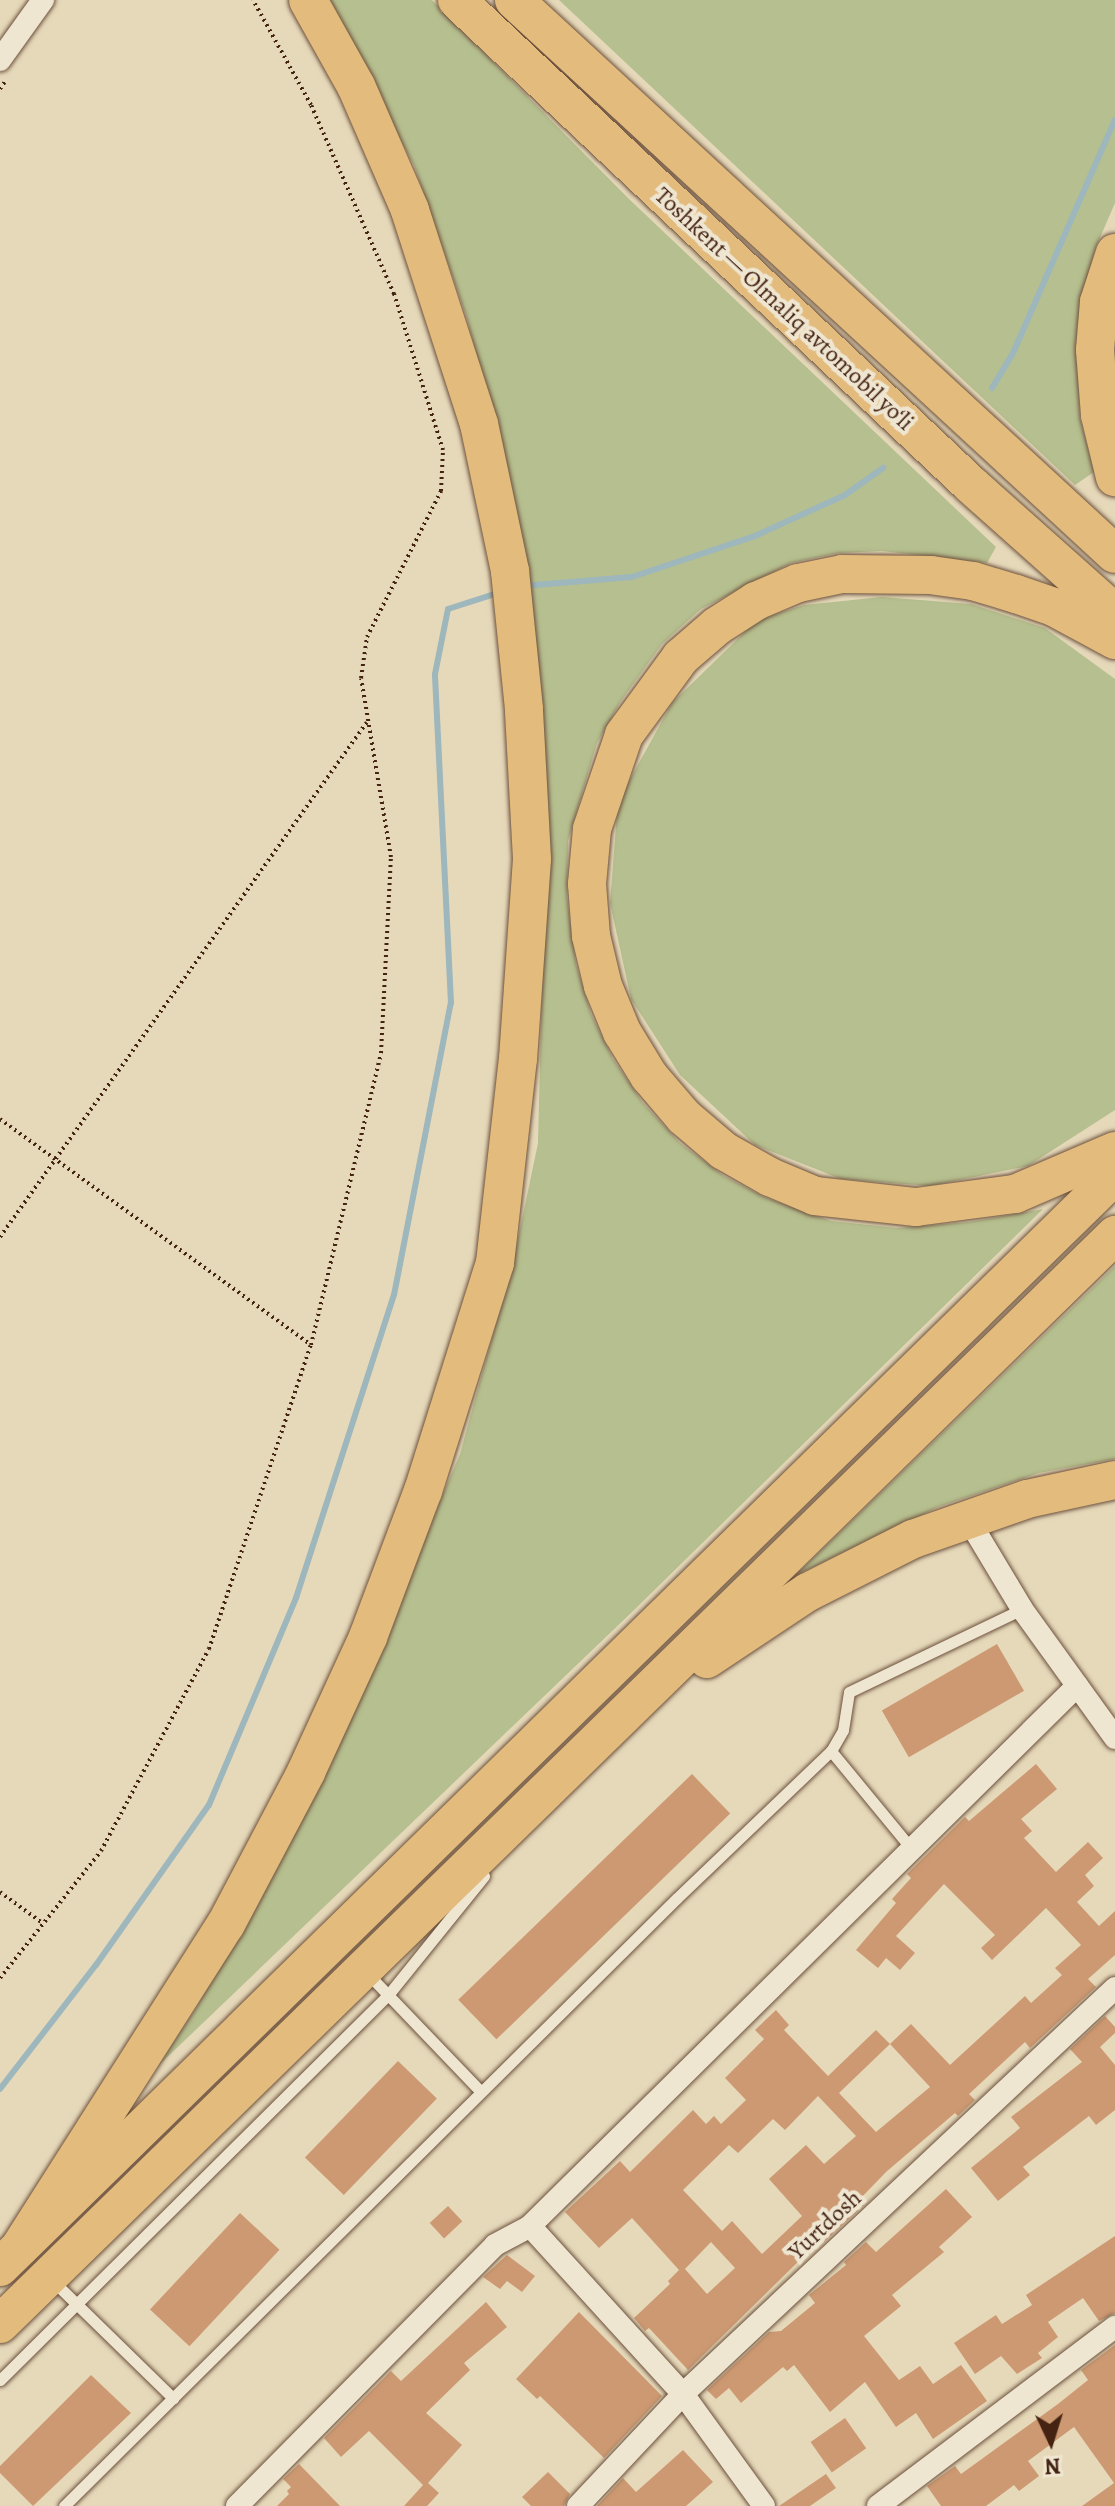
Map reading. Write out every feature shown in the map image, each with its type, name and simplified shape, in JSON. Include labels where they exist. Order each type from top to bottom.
[{"type":"highway","points":[[10,2257],[226,1924],[306,1772],[368,1637],[423,1491],[495,1263],[518,1059],[532,859],[524,709],[510,571],[479,424],[410,210],[356,86],[308,0]]},
{"type":"highway","name":"Toshkent — Olmaliq avtomobil yo‘li","points":[[457,0],[959,473],[1115,613]]},
{"type":"highway","name":"Toshkent — Olmaliq avtomobil yo‘li","points":[[514,0],[1115,554]]},
{"type":"highway","points":[[1115,253],[1099,302],[1095,350],[1100,415],[1115,477]]},
{"type":"highway","points":[[1115,640],[1029,598],[973,581],[931,575],[842,574],[798,583],[756,601],[717,626],[681,657],[624,735],[592,829],[587,884],[591,936],[603,986],[629,1043],[649,1076],[684,1117],[724,1151],[770,1177],[815,1196],[916,1207],[1015,1194],[1115,1151]]},
{"type":"highway","points":[[10,2257],[1115,1175]]},
{"type":"highway","points":[[0,2324],[48,2276],[375,1982],[578,1759],[1115,1235]]},
{"type":"highway","points":[[578,1759],[688,1673],[808,1592],[913,1539],[1027,1499],[1115,1480]]},
{"type":"street","points":[[0,60],[43,0]]},
{"type":"street","points":[[968,1519],[1022,1609],[1115,1738]]},
{"type":"street","points":[[237,2506],[495,2245],[530,2226],[910,1847],[1077,1686]]},
{"type":"street","name":"Yurtdosh","points":[[578,2506],[683,2394],[1115,1988]]},
{"type":"street","points":[[530,2226],[683,2394],[764,2506]]},
{"type":"street","points":[[878,2506],[1115,2327]]},
{"type":"lane","points":[[64,2506],[481,2092],[831,1751],[843,1730],[849,1692],[1022,1609]]},
{"type":"lane","points":[[831,1751],[910,1847]]},
{"type":"lane","points":[[508,1846],[578,1759]]},
{"type":"lane","points":[[0,2380],[76,2304],[375,1982],[488,1871]]},
{"type":"lane","points":[[375,1982],[481,2092]]},
{"type":"lane","points":[[48,2276],[173,2398]]},
{"type":"path","points":[[0,1978],[41,1922],[101,1851],[209,1649],[311,1345],[381,1053],[391,857],[361,678],[367,637],[441,491],[443,450],[394,294],[311,105],[253,0]]},
{"type":"path","points":[[0,1237],[367,722]]},
{"type":"path","points":[[0,1119],[311,1345]]},
{"type":"path","points":[[0,1892],[41,1922]]},
{"type":"green space","points":[[326,0],[432,0],[628,198],[996,547],[987,563],[882,551],[839,553],[791,563],[701,609],[662,644],[621,701],[597,743],[568,841],[567,898],[576,964],[591,1014],[613,1059],[643,1103],[680,1143],[724,1176],[764,1197],[831,1221],[897,1228],[969,1222],[1043,1209],[632,1612],[158,2066],[195,2010],[315,1795],[460,1454],[514,1258],[538,1143],[545,862],[505,461],[466,315],[414,165]]},
{"type":"green space","points":[[559,0],[1115,0],[1115,203],[1096,247],[1081,300],[1077,350],[1080,418],[1094,472],[1075,485]]},
{"type":"green space","points":[[882,597],[971,604],[1045,628],[1115,679],[1115,1110],[1028,1166],[930,1186],[841,1179],[755,1145],[680,1075],[631,999],[610,903],[618,801],[672,703],[757,620],[804,605]]},
{"type":"green space","points":[[1115,1266],[1115,1459],[1039,1473],[938,1507],[796,1575]]},
{"type":"building","points":[[997,1644],[1024,1691],[909,1757],[882,1710]]},
{"type":"building","points":[[1036,1764],[1057,1789],[1021,1819],[1032,1831],[1024,1838],[1056,1872],[1088,1842],[1103,1858],[1085,1875],[1094,1886],[1077,1902],[1099,1926],[1115,1911],[1115,1955],[1088,1979],[1096,1987],[1030,2048],[1025,2042],[969,2094],[975,2100],[958,2116],[955,2113],[886,2172],[859,2200],[864,2205],[824,2242],[821,2239],[688,2370],[649,2328],[645,2331],[634,2318],[670,2284],[668,2281],[679,2270],[632,2218],[599,2248],[565,2212],[620,2161],[630,2172],[693,2110],[706,2124],[714,2116],[721,2124],[746,2100],[725,2078],[764,2039],[755,2030],[776,2010],[789,2025],[784,2030],[828,2076],[876,2030],[890,2044],[911,2024],[950,2065],[1025,1996],[1031,2003],[1062,1975],[1055,1968],[1081,1945],[1046,1908],[992,1960],[981,1948],[995,1935],[944,1884],[896,1936],[915,1953],[900,1970],[886,1958],[878,1968],[856,1950],[896,1903],[892,1899],[911,1878],[907,1874],[965,1817],[969,1821]],"holes":[[[890,2044],[930,2087],[876,2132],[839,2093]],[[818,2096],[856,2136],[824,2164],[806,2145],[769,2179],[802,2216],[762,2254],[732,2221],[722,2231],[683,2190],[729,2145],[738,2153],[773,2119],[785,2130]],[[711,2242],[735,2268],[707,2294],[685,2269]]]},
{"type":"building","points":[[692,1774],[730,1814],[496,2039],[458,2000]]},
{"type":"building","points":[[1105,2016],[1115,2027],[1115,2033],[1100,2047],[1115,2065],[1115,2110],[1096,2125],[1089,2116],[1023,2167],[1030,2175],[998,2201],[971,2168],[1020,2128],[1011,2117],[1082,2062],[1070,2049]]},
{"type":"building","points":[[398,2061],[437,2099],[344,2195],[305,2157]]},
{"type":"building","points":[[946,2189],[972,2217],[939,2247],[944,2252],[892,2295],[901,2306],[864,2336],[899,2380],[920,2366],[933,2384],[961,2365],[987,2401],[933,2439],[916,2413],[896,2427],[865,2382],[830,2412],[794,2365],[787,2371],[783,2367],[741,2403],[729,2388],[716,2399],[707,2390],[769,2332],[781,2331],[815,2303],[809,2295],[846,2265],[844,2262],[866,2242],[876,2252]]},
{"type":"building","points":[[448,2206],[462,2221],[444,2238],[430,2223]]},
{"type":"building","points":[[240,2213],[279,2250],[189,2346],[150,2310]]},
{"type":"building","points":[[1115,2236],[1115,2313],[1099,2321],[1083,2298],[1048,2322],[1058,2337],[1038,2353],[1042,2358],[1017,2374],[1001,2356],[975,2374],[954,2343],[996,2315],[1002,2324],[1032,2305],[1026,2295]]},
{"type":"building","points":[[507,2255],[535,2276],[522,2292],[507,2281],[500,2289],[483,2277]]},
{"type":"building","points":[[486,2302],[507,2327],[464,2363],[470,2370],[426,2413],[462,2445],[428,2483],[439,2493],[427,2506],[404,2506],[423,2485],[369,2431],[341,2457],[324,2438],[391,2371],[401,2381]]},
{"type":"building","points":[[579,2312],[662,2396],[604,2458],[540,2396],[537,2399],[516,2379]]},
{"type":"building","points":[[1115,2345],[1115,2506],[1082,2506],[1114,2483],[1074,2427],[1028,2461],[1039,2476],[1019,2491],[1014,2485],[986,2506],[941,2506],[927,2486],[955,2466],[961,2474],[1058,2404],[1088,2380],[1081,2370]]},
{"type":"building","points":[[91,2375],[131,2413],[33,2506],[0,2473],[0,2466]]},
{"type":"building","points":[[845,2418],[866,2448],[832,2472],[811,2442]]},
{"type":"building","points":[[683,2450],[713,2482],[686,2506],[597,2506],[623,2478],[636,2492]]},
{"type":"building","points":[[299,2464],[340,2506],[277,2506],[289,2494],[287,2491],[291,2487],[283,2479]]},
{"type":"building","points":[[548,2472],[570,2494],[564,2506],[531,2506],[522,2497]]},
{"type":"building","points":[[826,2474],[836,2488],[810,2506],[779,2506]]},
{"type":"waterway","points":[[992,388],[1013,353],[1115,120]]},
{"type":"waterway","points":[[523,586],[632,577],[755,536],[845,495],[883,468]]},
{"type":"waterway","points":[[0,2089],[96,1965],[209,1805],[296,1598],[394,1295],[451,1003],[435,674],[448,609],[501,592]]}]
